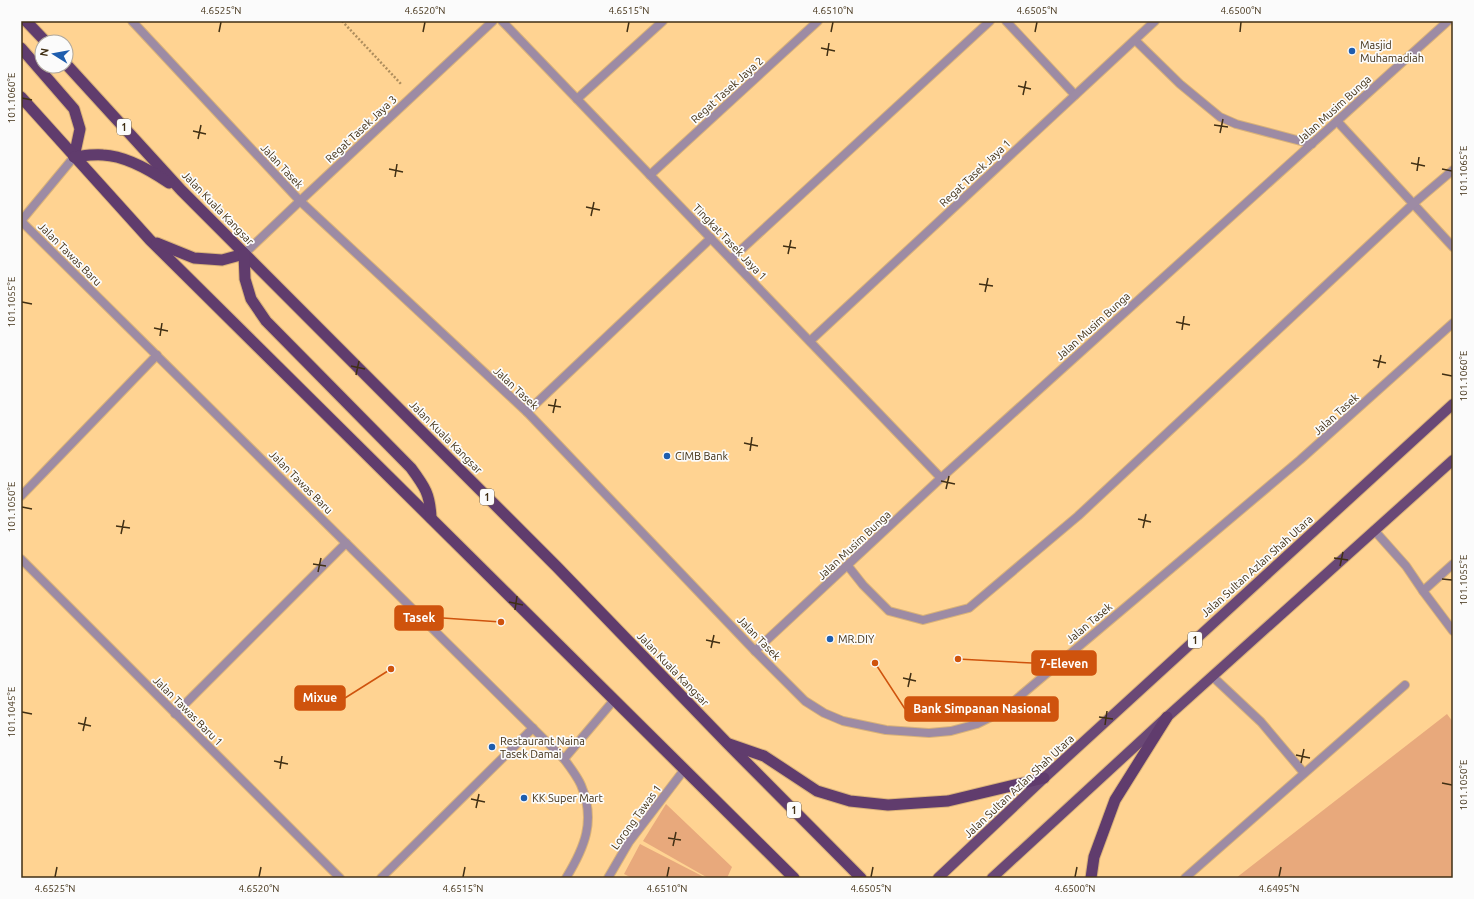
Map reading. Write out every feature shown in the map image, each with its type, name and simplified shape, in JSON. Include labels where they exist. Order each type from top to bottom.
[{"type":"highway","points":[[26,21],[38,34]]},
{"type":"highway","points":[[21,48],[74,110],[80,129],[74,157]]},
{"type":"highway","name":"Jalan Kuala Kangsar","points":[[74,73],[181,190],[557,567],[726,743],[861,878]]},
{"type":"highway","points":[[21,97],[150,240],[794,878]]},
{"type":"highway","points":[[74,157],[103,155],[126,160],[154,173],[181,190]]},
{"type":"highway","points":[[150,240],[194,258],[222,260],[244,254],[245,279],[251,299],[266,321],[411,468],[423,483],[430,501],[431,518]]},
{"type":"highway","points":[[1091,878],[1094,857],[1115,800],[1167,717]]},
{"type":"highway","points":[[726,743],[764,756],[817,790],[850,801],[888,805],[948,801],[1044,778]]},
{"type":"main road","name":"Jalan Sultan Azlan Shah Utara","points":[[938,878],[1044,778],[1453,404]]},
{"type":"main road","points":[[992,878],[1212,676],[1453,460]]},
{"type":"street","name":"Jalan Tasek","points":[[132,21],[300,201],[527,412],[755,651],[805,701],[824,713],[843,721],[886,730],[929,733],[951,731],[977,724],[1001,712],[1300,460],[1453,323]]},
{"type":"street","name":"Regat Tasek Jaya 3","points":[[244,254],[493,21]]},
{"type":"street","name":"Tingkat Tasek Jaya 1","points":[[502,21],[941,478]]},
{"type":"street","points":[[577,99],[663,21]]},
{"type":"street","name":"Regat Tasek Jaya 2","points":[[650,175],[818,21]]},
{"type":"street","points":[[731,259],[990,21]]},
{"type":"street","points":[[1006,21],[1075,95]]},
{"type":"street","name":"Regat Tasek Jaya 1","points":[[810,341],[1155,21]]},
{"type":"street","name":"Jalan Musim Bunga","points":[[755,651],[941,478],[1448,21]]},
{"type":"street","points":[[1135,40],[1180,84],[1220,117],[1236,124],[1312,144]]},
{"type":"street","points":[[1337,121],[1453,247]]},
{"type":"street","points":[[21,221],[74,157]]},
{"type":"street","points":[[848,566],[863,585],[889,611],[923,620],[969,608],[1078,516],[1413,204],[1453,170]]},
{"type":"street","name":"Jalan Tawas Baru","points":[[21,221],[564,759],[580,785],[588,808],[588,828],[585,843],[575,864],[566,878]]},
{"type":"street","points":[[527,412],[711,238]]},
{"type":"street","points":[[21,496],[157,355]]},
{"type":"street","points":[[1374,530],[1406,566],[1453,631]]},
{"type":"street","points":[[175,714],[346,543]]},
{"type":"street","name":"Jalan Tawas Baru 1","points":[[21,559],[340,878]]},
{"type":"street","points":[[1423,591],[1453,564]]},
{"type":"street","points":[[1212,676],[1261,722],[1304,773]]},
{"type":"street","points":[[1185,878],[1405,685]]},
{"type":"street","points":[[564,759],[614,700]]},
{"type":"street","points":[[381,878],[533,728]]},
{"type":"street","name":"Lorong Tawas 1","points":[[608,878],[629,842],[684,770]]},
{"type":"path","points":[[342,21],[412,96]]},
{"type":"building","points":[[1447,714],[1453,722],[1453,878],[1236,878]]},
{"type":"building","points":[[666,804],[732,867],[727,878],[708,878],[643,841]]},
{"type":"building","points":[[640,844],[706,878],[632,878],[624,874]]},
{"type":"place","name":"Masjid Muhamadiah","points":[[1352,51]]},
{"type":"place","name":"CIMB Bank","points":[[667,456]]},
{"type":"place","name":"Tasek","points":[[501,622]]},
{"type":"place","name":"MR.DIY","points":[[830,639]]},
{"type":"place","name":"7-Eleven","points":[[958,659]]},
{"type":"place","name":"Bank Simpanan Nasional","points":[[875,663]]},
{"type":"place","name":"Mixue","points":[[391,669]]},
{"type":"place","name":"Restaurant Naina Tasek Damai","points":[[492,747]]},
{"type":"place","name":"KK Super Mart","points":[[524,798]]}]
